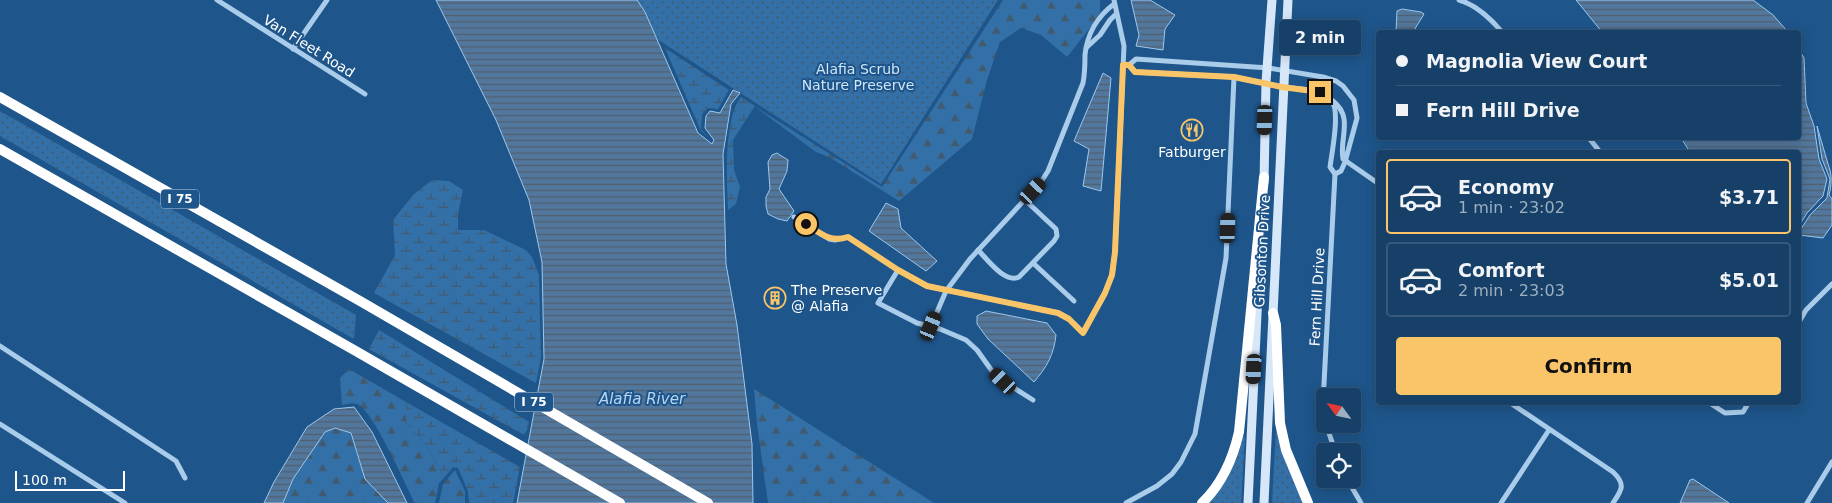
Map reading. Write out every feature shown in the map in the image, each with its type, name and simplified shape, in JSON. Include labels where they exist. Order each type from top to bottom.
[{"type":"highway","name":"I 75","points":[[0,97],[360,301],[708,503]]},
{"type":"highway","points":[[0,149],[620,503]]},
{"type":"highway","points":[[1202,503],[1227,469],[1239,432],[1264,177]]},
{"type":"highway","points":[[1273,313],[1276,325],[1280,423],[1286,450],[1308,503]]},
{"type":"main road","name":"Gibsonton Drive","points":[[1248,503],[1264,177],[1266,82],[1272,0]]},
{"type":"main road","name":"Gibsonton Drive","points":[[1264,503],[1282,87],[1288,0]]},
{"type":"street","name":"Van Fleet Road","points":[[217,0],[365,94]]},
{"type":"street","points":[[293,49],[327,0]]},
{"type":"street","points":[[1459,0],[1468,3],[1482,12],[1500,30]]},
{"type":"street","points":[[794,217],[829,239],[848,237],[898,270],[927,286],[1058,313],[1069,319],[1083,333],[1105,293],[1112,275],[1115,252],[1126,65],[1124,46],[1114,2]]},
{"type":"street","points":[[931,326],[946,291],[978,250],[1041,182],[1053,159],[1083,83],[1087,47],[1092,29],[1103,12],[1114,2]]},
{"type":"street","points":[[1087,47],[1100,35],[1116,14]]},
{"type":"street","points":[[1126,65],[1136,59],[1268,68],[1336,81],[1343,86],[1354,100],[1357,118],[1345,162],[1341,171],[1335,174]]},
{"type":"street","points":[[1126,65],[1135,72],[1234,77],[1325,94],[1340,106],[1344,117],[1342,155],[1345,162],[1376,182]]},
{"type":"street","points":[[1126,503],[1140,496],[1172,474],[1185,455],[1195,434],[1226,258],[1234,77]]},
{"type":"street","name":"Fern Hill Drive","points":[[1324,388],[1335,174],[1330,167],[1336,112],[1333,101]]},
{"type":"street","points":[[1591,140],[1598,150]]},
{"type":"street","points":[[978,250],[1011,280],[1019,277],[1033,263],[1054,240],[1057,233],[1051,223],[1025,200]]},
{"type":"street","points":[[1033,263],[1074,301]]},
{"type":"street","points":[[898,270],[878,303],[918,323],[949,332],[966,340],[1003,381],[1034,400]]},
{"type":"street","points":[[1801,319],[1806,310],[1832,284]]},
{"type":"street","points":[[0,346],[176,461],[185,478]]},
{"type":"street","points":[[1513,405],[1620,478],[1622,484],[1620,492],[1613,503]]},
{"type":"street","points":[[1713,405],[1725,413],[1743,412],[1747,405]]},
{"type":"street","points":[[0,424],[125,503]]},
{"type":"street","points":[[1501,503],[1549,430]]},
{"type":"street","points":[[1807,503],[1832,462]]},
{"type":"street","points":[[1352,488],[1361,503]]},
{"type":"green space","name":"Alafia Scrub Nature Preserve","points":[[637,0],[998,0],[881,184],[657,39],[645,12]]},
{"type":"green space","points":[[1003,0],[1100,0],[1100,15],[1067,57],[1041,35],[1021,28],[1000,42],[987,80],[972,139],[899,201],[829,157],[816,152],[754,106],[882,187]]},
{"type":"green space","points":[[665,48],[729,90],[718,109],[708,108],[702,114],[701,129],[707,136],[701,131]]},
{"type":"green space","points":[[741,97],[755,106],[733,140],[734,170],[740,187],[736,204],[728,210],[727,151],[731,120],[735,107]]},
{"type":"green space","points":[[0,111],[356,315],[354,339],[0,136]]},
{"type":"green space","points":[[432,180],[449,181],[463,190],[458,214],[458,230],[484,230],[526,250],[532,257],[539,275],[541,358],[536,383],[374,293],[395,255],[393,220],[413,195]]},
{"type":"green space","points":[[379,330],[529,422],[524,435],[369,349]]},
{"type":"green space","points":[[349,369],[406,402],[406,423],[422,440],[445,477],[439,483],[435,503],[415,503],[371,419],[357,404],[342,405],[340,378]]},
{"type":"green space","points":[[754,389],[934,503],[768,503]]},
{"type":"green space","points":[[406,402],[520,467],[513,503],[469,503],[468,491],[458,468],[453,467],[445,477],[422,440],[406,423]]},
{"type":"green space","points":[[335,428],[350,433],[365,479],[388,503],[283,503],[293,479],[325,432]]},
{"type":"green space","points":[[1277,431],[1305,503],[1272,503]]},
{"type":"green space","points":[[1242,435],[1245,438],[1241,503],[1208,503]]},
{"type":"green space","points":[[455,470],[465,491],[465,503],[439,503],[443,484]]},
{"type":"water","name":"Alafia River","points":[[436,0],[637,0],[645,12],[698,133],[712,144],[714,140],[705,128],[706,116],[710,111],[720,113],[733,90],[740,93],[731,104],[723,154],[726,264],[737,325],[752,444],[753,503],[517,503],[544,359],[542,262],[529,200],[496,120]]},
{"type":"water","points":[[1131,0],[1150,0],[1175,15],[1165,29],[1163,50],[1136,46],[1139,35]]},
{"type":"water","points":[[1576,0],[1753,0],[1773,15],[1786,30],[1600,30]]},
{"type":"water","points":[[1402,9],[1424,14],[1414,30],[1396,30],[1397,11]]},
{"type":"water","points":[[1801,53],[1804,58],[1806,103],[1814,126],[1819,159],[1827,179],[1823,196],[1807,213],[1801,223],[1801,150],[1689,150],[1682,140],[1801,140]]},
{"type":"water","points":[[1103,73],[1111,78],[1101,191],[1083,186],[1089,149],[1074,141]]},
{"type":"water","points":[[1817,126],[1831,179],[1829,195],[1832,199],[1832,225],[1823,238],[1801,235],[1801,229],[1810,215],[1827,198],[1830,179],[1822,159]]},
{"type":"water","points":[[777,153],[788,160],[787,171],[779,189],[794,211],[787,221],[768,214],[766,206],[766,197],[770,189],[768,162],[772,155]]},
{"type":"water","points":[[886,203],[898,209],[901,228],[937,261],[926,271],[869,231]]},
{"type":"water","points":[[986,311],[1047,323],[1056,335],[1054,348],[1049,360],[1034,382],[988,339],[977,324],[977,316]]},
{"type":"water","points":[[354,407],[372,432],[407,503],[388,503],[365,479],[351,433],[335,428],[325,432],[293,479],[283,503],[264,503],[274,482],[307,427],[334,409]]},
{"type":"water","points":[[1693,479],[1729,503],[1680,503],[1690,480]]},
{"type":"place","name":"Fatburger","points":[[1192,130]]},
{"type":"place","name":"The Preserve @ Alafia","points":[[775,298]]},
{"type":"route","points":[[806,224],[829,239],[835,240],[848,237],[898,270],[927,286],[1058,313],[1069,319],[1083,333],[1105,293],[1112,275],[1115,252],[1123,65],[1129,65],[1135,72],[1234,77],[1266,82],[1282,87],[1320,92]]}]
